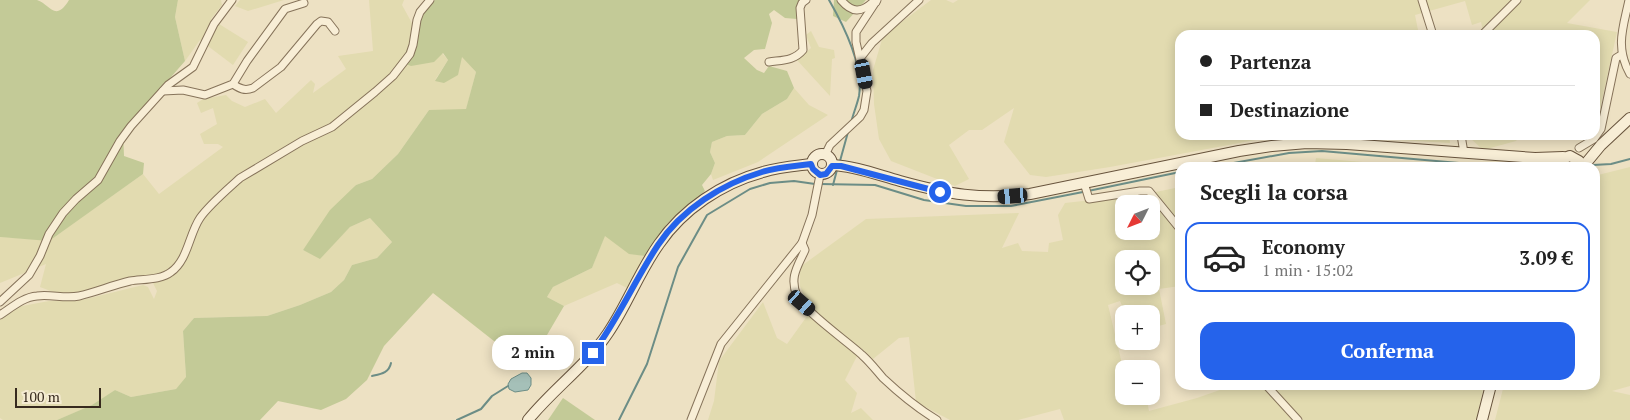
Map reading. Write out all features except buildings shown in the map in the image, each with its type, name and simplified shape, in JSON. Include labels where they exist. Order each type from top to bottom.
[{"type":"main road","points":[[1188,162],[1239,151],[1307,143],[1347,144],[1535,158],[1581,157],[1600,145],[1630,118]]},
{"type":"main road","points":[[1587,162],[1600,145]]},
{"type":"main road","points":[[811,164],[816,156],[825,155],[836,166],[929,189],[974,197],[999,198],[1085,184],[1175,165]]},
{"type":"main road","points":[[1559,162],[1568,157],[1579,162]]},
{"type":"main road","points":[[1535,158],[1541,162]]},
{"type":"main road","points":[[811,164],[819,178],[836,166]]},
{"type":"main road","points":[[528,420],[593,353],[608,332],[658,244],[686,214],[705,199],[741,179],[781,168],[811,164]]},
{"type":"main road","points":[[1482,420],[1490,390]]},
{"type":"street","points":[[0,302],[29,275],[50,234],[64,213],[76,199],[98,180],[120,141],[168,85],[193,67],[214,24],[232,0]]},
{"type":"street","points":[[0,315],[20,301],[36,296],[80,296],[171,272],[189,245],[201,216],[232,185],[240,178],[302,141],[332,127],[393,76],[410,54],[416,20],[430,0]]},
{"type":"street","points":[[769,62],[790,59],[803,50],[800,8],[806,0]]},
{"type":"street","points":[[840,0],[846,6],[859,11],[876,1]]},
{"type":"street","points":[[860,57],[872,43],[919,0]]},
{"type":"street","points":[[1422,0],[1431,30]]},
{"type":"street","points":[[1487,30],[1518,0]]},
{"type":"street","points":[[1629,0],[1620,40],[1621,54],[1630,74]]},
{"type":"street","points":[[825,155],[830,145],[860,117],[866,103],[867,91],[856,42],[856,32],[876,1]]},
{"type":"street","points":[[163,91],[183,90],[205,95],[233,84],[285,8],[304,3]]},
{"type":"street","points":[[233,84],[248,90],[253,88],[281,67],[316,24],[321,21],[328,22],[335,30]]},
{"type":"street","points":[[1600,130],[1616,58],[1621,54]]},
{"type":"street","points":[[1462,140],[1464,153]]},
{"type":"street","points":[[1579,148],[1592,140]]},
{"type":"street","points":[[691,420],[721,344],[802,243],[812,216],[819,178]]},
{"type":"street","points":[[1085,184],[1089,199],[1140,191],[1149,192],[1175,223]]},
{"type":"street","points":[[802,243],[805,250],[795,268],[794,274],[795,288],[802,303],[864,356],[916,408],[937,420]]},
{"type":"street","points":[[1271,390],[1298,420]]},
{"type":"shaded area","points":[[178,0],[221,0],[222,5],[211,19],[248,42],[233,65],[200,40],[185,61],[175,17]]},
{"type":"shaded area","points":[[240,0],[284,0],[248,11],[235,6]]},
{"type":"shaded area","points":[[369,0],[404,0],[402,5],[413,25],[410,43],[401,62],[442,53],[448,60],[435,80],[462,56],[476,72],[466,110],[429,110],[398,154],[372,179],[356,185],[303,250],[320,258],[350,227],[370,218],[392,242],[377,258],[352,265],[344,280],[331,292],[300,305],[267,316],[194,318],[183,331],[186,378],[176,389],[131,397],[115,390],[93,405],[57,420],[3,420],[0,418],[0,319],[17,307],[49,301],[82,300],[143,285],[148,287],[154,299],[157,291],[152,281],[69,298],[40,287],[46,264],[0,283],[0,237],[49,240],[143,174],[159,194],[223,147],[218,144],[204,144],[200,134],[217,124],[213,108],[201,113],[197,103],[203,99],[226,95],[232,101],[245,107],[265,99],[276,113],[311,80],[315,84],[313,93],[346,69],[338,56],[373,51]]},
{"type":"shaded area","points":[[931,0],[946,0],[953,3],[958,0],[1590,0],[1567,23],[1617,32],[1600,109],[1600,30],[1483,30],[1481,22],[1472,25],[1465,1],[1415,15],[1418,30],[1175,30],[1175,140],[1256,140],[1046,177],[1030,175],[1004,142],[1014,108],[982,130],[969,130],[949,145],[969,179],[955,186],[891,161],[879,139],[874,104],[873,70],[883,36]]},
{"type":"shaded area","points":[[811,31],[819,47],[834,50],[835,58],[832,59],[830,96],[797,60],[811,48],[806,35]]},
{"type":"shaded area","points":[[794,88],[809,105],[828,115],[758,162],[713,180],[711,174],[715,163],[710,152],[712,142],[727,136],[745,135],[762,114],[787,99]]},
{"type":"shaded area","points":[[1399,140],[1450,140],[1450,143]]},
{"type":"shaded area","points":[[1472,140],[1517,140],[1516,141],[1483,150]]},
{"type":"shaded area","points":[[1316,158],[1363,162],[1315,162]]},
{"type":"shaded area","points":[[1630,167],[1630,386],[1612,391],[1630,395],[1630,420],[1495,420],[1503,390],[1600,390],[1600,174]]},
{"type":"shaded area","points":[[1175,188],[1175,287],[1160,289],[1160,250],[1115,250],[1115,295],[1160,294],[1166,324],[1160,326],[1160,305],[1122,305],[1120,301],[1108,305],[1115,334],[1115,350],[1119,350],[1121,360],[1115,360],[1115,405],[1148,405],[1149,411],[1220,390],[1483,390],[1477,417],[1475,420],[1064,420],[1060,409],[1018,420],[950,420],[916,402],[909,337],[899,338],[873,359],[861,348],[845,380],[857,393],[851,413],[861,408],[873,420],[708,420],[714,401],[719,361],[763,302],[777,338],[787,344],[815,305],[806,300],[800,286],[800,267],[866,219],[1019,213],[1002,248],[1018,243],[1022,251],[1048,252],[1049,243],[1063,240],[1058,215],[1065,203],[1115,197],[1115,240],[1160,240],[1160,195],[1137,195]]},
{"type":"shaded area","points":[[605,235],[629,253],[645,256],[627,288],[617,283],[564,306],[547,297],[553,287],[592,268]]},
{"type":"green space","points":[[0,0],[37,0],[56,11],[64,7],[69,0],[178,0],[175,17],[185,61],[123,132],[124,156],[144,163],[143,174],[49,241],[0,237]]},
{"type":"green space","points":[[435,0],[803,0],[797,19],[785,18],[774,10],[769,14],[772,23],[765,49],[754,50],[744,58],[757,70],[764,73],[769,66],[787,71],[794,88],[787,99],[762,114],[745,135],[727,136],[712,142],[710,152],[715,163],[711,174],[702,185],[705,191],[667,224],[645,256],[629,254],[605,236],[592,268],[553,287],[547,297],[564,306],[547,335],[563,350],[549,362],[537,365],[516,356],[499,345],[433,293],[384,346],[367,380],[346,399],[321,410],[278,401],[260,420],[57,420],[92,405],[115,390],[131,397],[176,389],[186,377],[183,331],[194,318],[267,316],[300,305],[331,292],[344,280],[352,265],[377,258],[392,242],[370,218],[350,227],[320,259],[303,250],[330,210],[356,185],[372,179],[398,154],[429,110],[466,109],[476,72],[462,57],[458,75],[444,83],[435,81],[448,60],[443,53],[434,62],[411,66],[401,62],[410,43],[413,25]]},
{"type":"green space","points":[[834,0],[866,0],[846,22],[833,16]]},
{"type":"green space","points":[[563,398],[595,420],[548,420]]},
{"type":"water","points":[[522,373],[527,373],[531,378],[531,385],[528,390],[515,392],[509,389],[508,384],[511,379]]},
{"type":"waterway","points":[[829,0],[852,46],[859,72],[859,96],[851,123]]},
{"type":"waterway","points":[[840,161],[848,132]]},
{"type":"waterway","points":[[1239,162],[1289,153],[1322,151],[1448,162]]},
{"type":"waterway","points":[[1600,165],[1630,159]]},
{"type":"waterway","points":[[833,185],[837,170]]},
{"type":"waterway","points":[[1088,191],[1175,173]]},
{"type":"waterway","points":[[619,420],[647,364],[678,267],[707,215],[750,189],[770,183],[794,181],[815,184]]},
{"type":"waterway","points":[[820,184],[875,185],[924,200],[966,206],[1011,206],[1083,192]]},
{"type":"waterway","points":[[372,376],[386,371],[391,363]]},
{"type":"waterway","points":[[457,420],[481,409],[492,396],[508,386]]},
{"type":"route","points":[[593,353],[608,332],[658,244],[671,228],[705,199],[741,179],[781,168],[811,164],[814,172],[820,175],[829,172],[832,166],[841,166],[940,192]]}]
